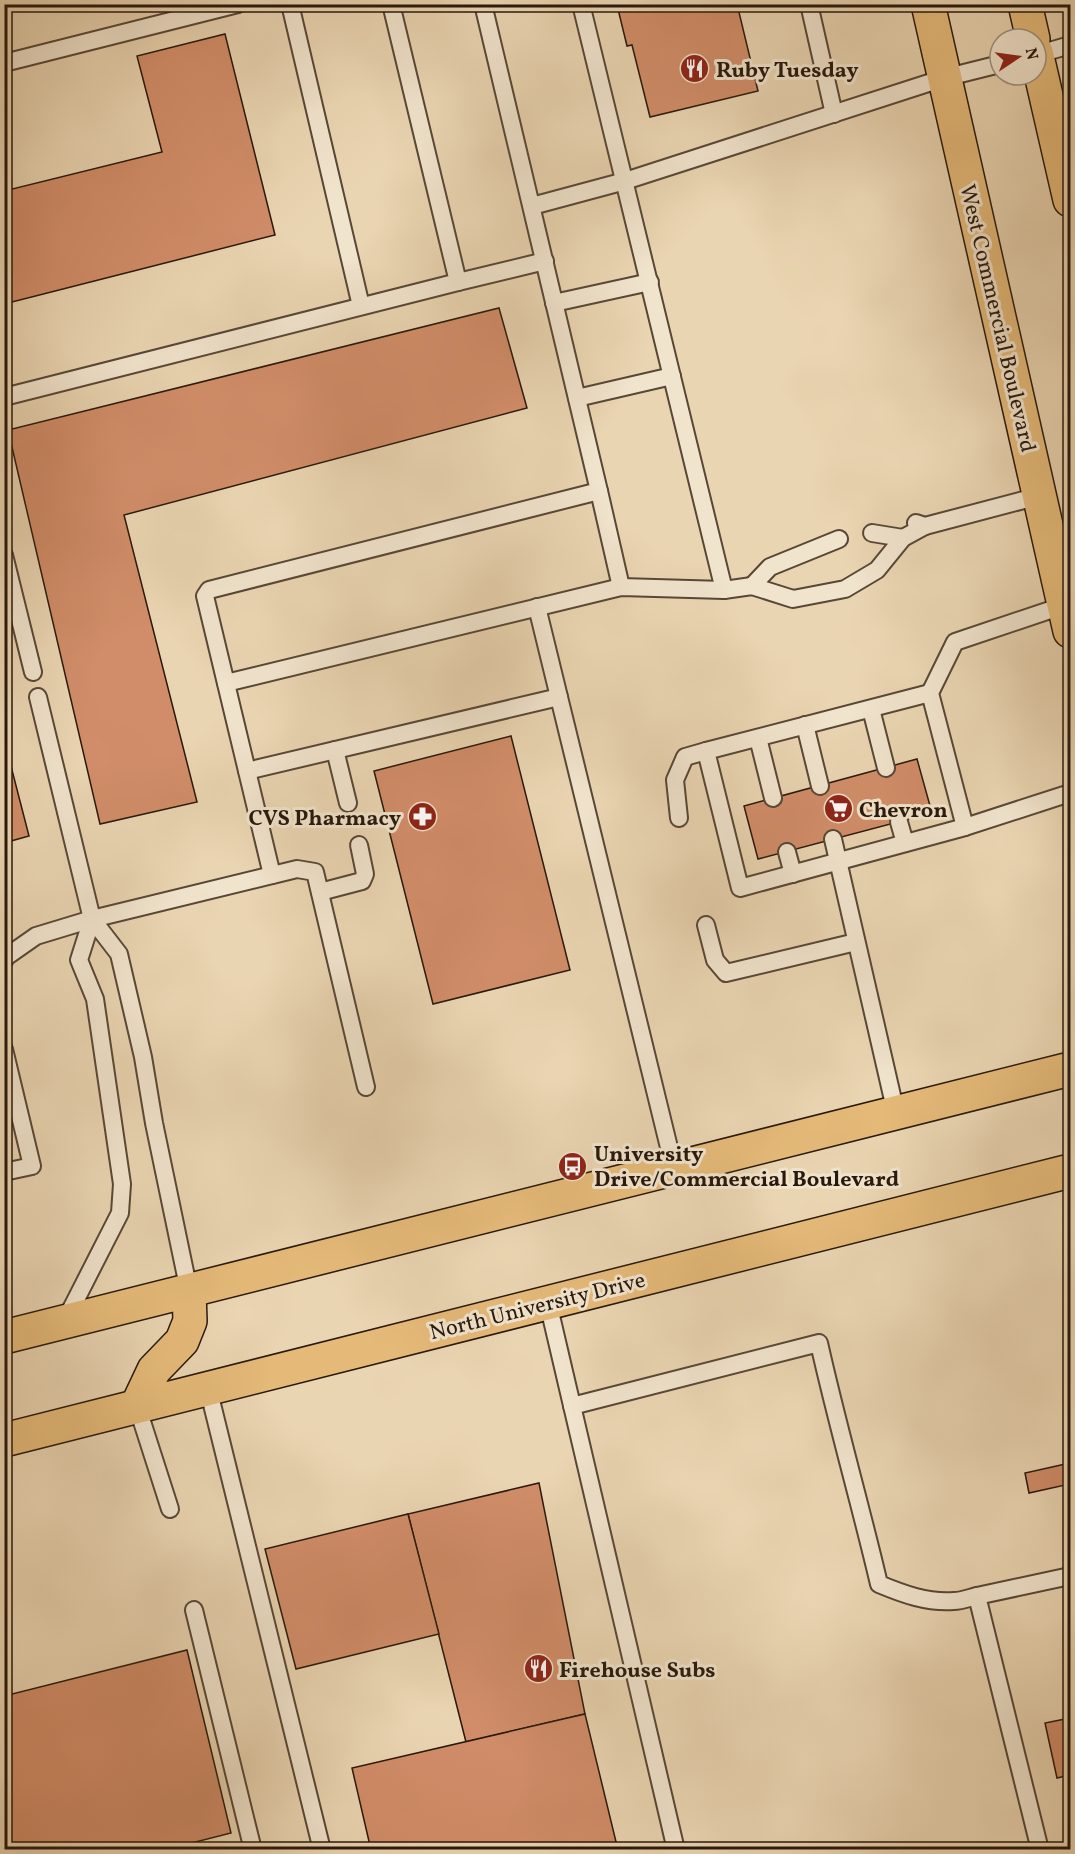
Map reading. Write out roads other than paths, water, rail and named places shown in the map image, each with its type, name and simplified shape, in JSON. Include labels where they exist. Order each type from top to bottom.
[{"type":"main road","name":"West Commercial Boulevard","points":[[928,4],[1068,618]]},
{"type":"main road","points":[[1025,4],[1030,27]]},
{"type":"main road","points":[[1044,87],[1071,200]]},
{"type":"main road","points":[[4,1337],[1071,1069]]},
{"type":"main road","name":"North University Drive","points":[[4,1440],[1071,1171]]},
{"type":"main road","points":[[137,1406],[154,1370],[182,1341],[190,1321],[189,1291]]},
{"type":"lane","points":[[4,63],[238,4]]},
{"type":"lane","points":[[290,4],[361,306]]},
{"type":"lane","points":[[392,4],[458,282]]},
{"type":"lane","points":[[483,4],[621,587]]},
{"type":"lane","points":[[581,4],[724,590]]},
{"type":"lane","points":[[809,4],[834,114]]},
{"type":"lane","points":[[1048,51],[1071,45]]},
{"type":"lane","points":[[532,206],[625,182],[945,78],[988,67]]},
{"type":"lane","points":[[4,397],[545,261]]},
{"type":"lane","points":[[554,303],[650,282]]},
{"type":"lane","points":[[577,398],[672,376]]},
{"type":"lane","points":[[272,875],[205,596],[209,590],[599,491]]},
{"type":"lane","points":[[226,683],[621,587],[724,590],[752,586],[793,599],[845,589],[877,570],[903,538],[920,524],[1039,496]]},
{"type":"lane","points":[[872,533],[903,538]]},
{"type":"lane","points":[[752,586],[770,567],[839,539]]},
{"type":"lane","points":[[4,555],[33,672]]},
{"type":"lane","points":[[537,607],[674,1168]]},
{"type":"lane","points":[[965,827],[930,693],[955,642],[1068,618]]},
{"type":"lane","points":[[679,818],[675,780],[685,757],[930,693]]},
{"type":"lane","points":[[38,697],[92,919],[119,954],[189,1291]]},
{"type":"lane","points":[[247,771],[559,697]]},
{"type":"lane","points":[[871,709],[886,768]]},
{"type":"lane","points":[[805,725],[820,786]]},
{"type":"lane","points":[[758,738],[774,798]]},
{"type":"lane","points":[[335,750],[348,803]]},
{"type":"lane","points":[[706,752],[740,888],[965,827],[1071,793]]},
{"type":"lane","points":[[899,822],[905,843]]},
{"type":"lane","points":[[833,839],[896,1113]]},
{"type":"lane","points":[[320,892],[362,881],[365,874],[358,845]]},
{"type":"lane","points":[[787,852],[793,874]]},
{"type":"lane","points":[[5,958],[36,936],[92,919],[297,869],[315,872],[366,1087]]},
{"type":"lane","points":[[64,1322],[120,1214],[122,1184],[95,999],[79,960],[92,919]]},
{"type":"lane","points":[[706,925],[715,960],[726,973],[856,942]]},
{"type":"lane","points":[[4,1050],[32,1166],[4,1172]]},
{"type":"lane","points":[[548,1303],[676,1850]]},
{"type":"lane","points":[[572,1406],[819,1343],[837,1424],[879,1584],[906,1595],[927,1600],[954,1601],[1071,1576]]},
{"type":"lane","points":[[208,1388],[322,1850]]},
{"type":"lane","points":[[137,1406],[170,1509]]},
{"type":"lane","points":[[977,1596],[1040,1850]]},
{"type":"lane","points":[[194,1610],[252,1846],[251,1850]]},
{"type":"place","name":"Ruby Tuesday","points":[[695,69]]},
{"type":"place","name":"Chevron","points":[[838,809]]},
{"type":"place","name":"CVS Pharmacy","points":[[422,817]]},
{"type":"place","name":"University Drive/Commercial Boulevard","points":[[573,1166]]},
{"type":"place","name":"Firehouse Subs","points":[[538,1669]]}]
